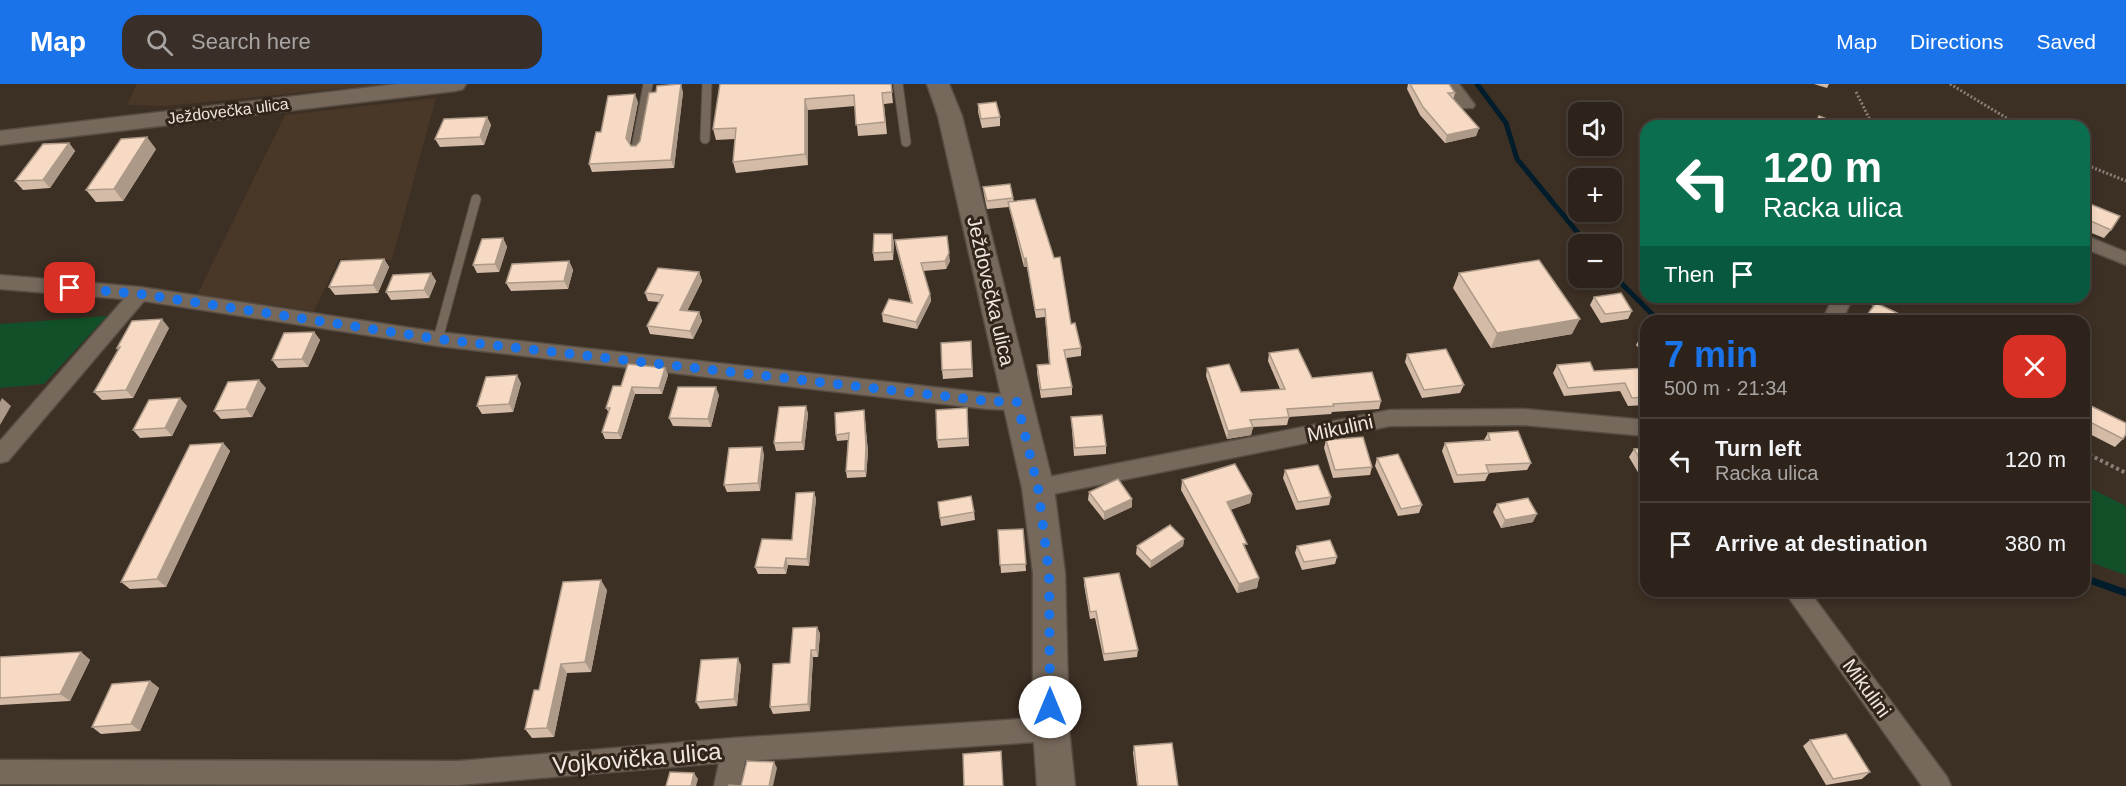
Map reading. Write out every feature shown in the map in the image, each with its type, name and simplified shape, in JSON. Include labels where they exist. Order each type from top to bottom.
[{"type":"main road","name":"Ježdovečka ulica","points":[[0,138],[455,84]]},
{"type":"main road","name":"Ježdovečka ulica","points":[[938,84],[950,116],[1038,488],[1049,573],[1051,729],[1056,786]]},
{"type":"street","points":[[1451,84],[1467,105]]},
{"type":"street","points":[[2090,244],[2126,259]]},
{"type":"street","points":[[0,282],[140,294],[438,339],[987,401],[1017,402]]},
{"type":"street","points":[[0,455],[95,343],[140,294]]},
{"type":"street","name":"Mikulini","points":[[1038,488],[1390,418],[1523,417],[1640,427]]},
{"type":"street","points":[[0,432],[23,429]]},
{"type":"street","name":"Mikulini","points":[[1800,597],[1938,786]]},
{"type":"street","name":"Vojkovička ulica","points":[[0,772],[457,780],[734,750],[1051,729]]},
{"type":"street","name":"Vojkovička ulica","points":[[727,786],[734,750]]},
{"type":"lane","points":[[636,148],[648,84]]},
{"type":"lane","points":[[705,139],[707,84]]},
{"type":"lane","points":[[898,84],[906,142]]},
{"type":"lane","points":[[438,339],[476,200]]},
{"type":"path","points":[[1950,84],[2010,120]]},
{"type":"path","points":[[1856,92],[1870,120]]},
{"type":"path","points":[[2090,167],[2126,182]]},
{"type":"path","points":[[1870,303],[1887,311]]},
{"type":"path","points":[[2090,455],[2126,473]]},
{"type":"shaded area","points":[[137,84],[387,84],[167,106],[127,105]]},
{"type":"shaded area","points":[[436,98],[392,260],[339,259],[314,311],[197,295],[285,115]]},
{"type":"green space","points":[[107,316],[44,384],[0,388],[0,324]]},
{"type":"green space","points":[[2090,488],[2126,506],[2126,575],[2090,562]]},
{"type":"building","points":[[681,84],[671,160],[589,164],[596,132],[601,132],[608,96],[635,94],[626,138],[631,146],[636,146],[640,141],[649,93],[656,92],[657,86]]},
{"type":"building","points":[[720,84],[891,84],[892,92],[882,93],[885,122],[856,125],[854,95],[805,99],[805,154],[733,162],[736,128],[713,129]]},
{"type":"building","points":[[1410,84],[1449,84],[1455,93],[1448,93],[1479,128],[1447,135],[1423,107]]},
{"type":"building","points":[[996,102],[1000,117],[981,119],[978,104]]},
{"type":"building","points":[[1819,116],[1829,120],[1817,120]]},
{"type":"building","points":[[487,117],[480,137],[435,139],[444,119]]},
{"type":"building","points":[[147,137],[114,189],[86,190],[121,139]]},
{"type":"building","points":[[69,143],[43,180],[15,181],[43,144]]},
{"type":"building","points":[[1010,184],[1013,198],[987,201],[983,187]]},
{"type":"building","points":[[1035,199],[1054,258],[1060,257],[1071,324],[1075,323],[1081,348],[1064,350],[1072,387],[1041,390],[1037,365],[1050,364],[1045,309],[1035,310],[1026,258],[1024,259],[1008,202]]},
{"type":"building","points":[[2090,204],[2120,216],[2111,230],[2090,221]]},
{"type":"building","points":[[874,234],[892,234],[892,252],[873,253]]},
{"type":"building","points":[[947,236],[949,253],[945,261],[921,263],[930,294],[916,322],[882,314],[889,299],[912,303],[895,240]]},
{"type":"building","points":[[503,238],[495,264],[473,265],[482,239]]},
{"type":"building","points":[[384,259],[373,285],[329,287],[341,261]]},
{"type":"building","points":[[1539,260],[1580,319],[1497,333],[1459,273]]},
{"type":"building","points":[[569,261],[564,281],[506,283],[512,264]]},
{"type":"building","points":[[658,268],[699,272],[680,310],[699,312],[690,331],[647,326],[663,295],[645,293]]},
{"type":"building","points":[[431,273],[424,290],[386,292],[393,275]]},
{"type":"building","points":[[1621,293],[1632,311],[1605,314],[1594,297]]},
{"type":"building","points":[[1876,303],[1901,315],[1867,315]]},
{"type":"building","points":[[162,319],[126,390],[94,392],[132,321]]},
{"type":"building","points":[[314,332],[302,359],[272,360],[284,333]]},
{"type":"building","points":[[971,341],[972,369],[942,370],[941,343]]},
{"type":"building","points":[[1298,349],[1312,378],[1372,372],[1381,401],[1287,409],[1289,417],[1250,420],[1253,427],[1228,431],[1207,368],[1229,364],[1241,392],[1285,389],[1269,353]]},
{"type":"building","points":[[1446,349],[1464,385],[1424,390],[1407,354]]},
{"type":"building","points":[[1590,362],[1594,371],[1640,368],[1640,397],[1632,398],[1625,383],[1568,388],[1557,365]]},
{"type":"building","points":[[628,364],[665,368],[659,388],[632,387],[618,433],[602,432],[610,408],[606,408],[613,386],[621,386]]},
{"type":"building","points":[[517,375],[509,404],[477,406],[486,377]]},
{"type":"building","points":[[259,380],[246,409],[214,411],[228,382]]},
{"type":"building","points":[[678,387],[716,387],[708,419],[669,418]]},
{"type":"building","points":[[180,398],[165,428],[133,430],[149,400]]},
{"type":"building","points":[[806,406],[802,442],[774,443],[779,407]]},
{"type":"building","points":[[2091,406],[2126,423],[2126,434],[2123,439],[2090,422]]},
{"type":"building","points":[[967,408],[968,438],[937,440],[936,410]]},
{"type":"building","points":[[864,410],[865,471],[846,471],[849,433],[836,435],[835,413]]},
{"type":"building","points":[[1102,415],[1106,446],[1075,448],[1071,417]]},
{"type":"building","points":[[1518,431],[1531,463],[1486,465],[1489,473],[1457,475],[1445,443],[1490,440],[1488,433]]},
{"type":"building","points":[[1363,437],[1372,467],[1335,470],[1326,440]]},
{"type":"building","points":[[223,443],[157,579],[121,582],[190,445]]},
{"type":"building","points":[[762,447],[758,483],[724,485],[729,448]]},
{"type":"building","points":[[1640,448],[1640,459],[1634,449]]},
{"type":"building","points":[[1398,454],[1422,505],[1401,509],[1377,458]]},
{"type":"building","points":[[1235,464],[1252,494],[1227,502],[1247,544],[1243,544],[1259,578],[1239,584],[1182,480]]},
{"type":"building","points":[[1318,465],[1331,497],[1298,502],[1285,470]]},
{"type":"building","points":[[1118,479],[1132,499],[1104,512],[1089,492]]},
{"type":"building","points":[[814,492],[807,559],[786,558],[784,568],[755,567],[762,539],[792,540],[796,493]]},
{"type":"building","points":[[971,496],[974,512],[940,518],[938,502]]},
{"type":"building","points":[[1528,498],[1537,514],[1505,520],[1497,504]]},
{"type":"building","points":[[1170,525],[1184,539],[1151,561],[1137,546]]},
{"type":"building","points":[[1023,529],[1026,564],[1000,565],[998,530]]},
{"type":"building","points":[[1330,540],[1337,557],[1304,562],[1297,546]]},
{"type":"building","points":[[1119,573],[1138,650],[1104,654],[1096,611],[1090,612],[1084,578]]},
{"type":"building","points":[[601,580],[585,662],[561,664],[547,728],[525,729],[534,690],[539,690],[563,582]]},
{"type":"building","points":[[817,627],[816,650],[811,650],[808,704],[770,707],[773,664],[790,663],[793,628]]},
{"type":"building","points":[[81,652],[60,694],[0,698],[0,657]]},
{"type":"building","points":[[738,658],[734,699],[696,702],[701,660]]},
{"type":"building","points":[[150,681],[131,724],[92,727],[112,684]]},
{"type":"building","points":[[1846,734],[1870,772],[1833,779],[1810,740]]},
{"type":"building","points":[[1172,743],[1178,786],[1138,786],[1134,746]]},
{"type":"building","points":[[1001,751],[1003,786],[964,786],[963,754]]},
{"type":"building","points":[[747,761],[774,762],[769,786],[741,786]]},
{"type":"building","points":[[670,772],[694,773],[691,786],[666,786]]},
{"type":"waterway","points":[[1477,84],[1506,123],[1517,159],[1579,234]]},
{"type":"waterway","points":[[1622,284],[1640,302]]},
{"type":"waterway","points":[[1641,303],[1653,315]]},
{"type":"waterway","points":[[2090,580],[2126,593]]},
{"type":"route","points":[[70,288],[140,294],[438,339],[987,401],[1017,402],[1038,488],[1049,573],[1050,707]]}]
